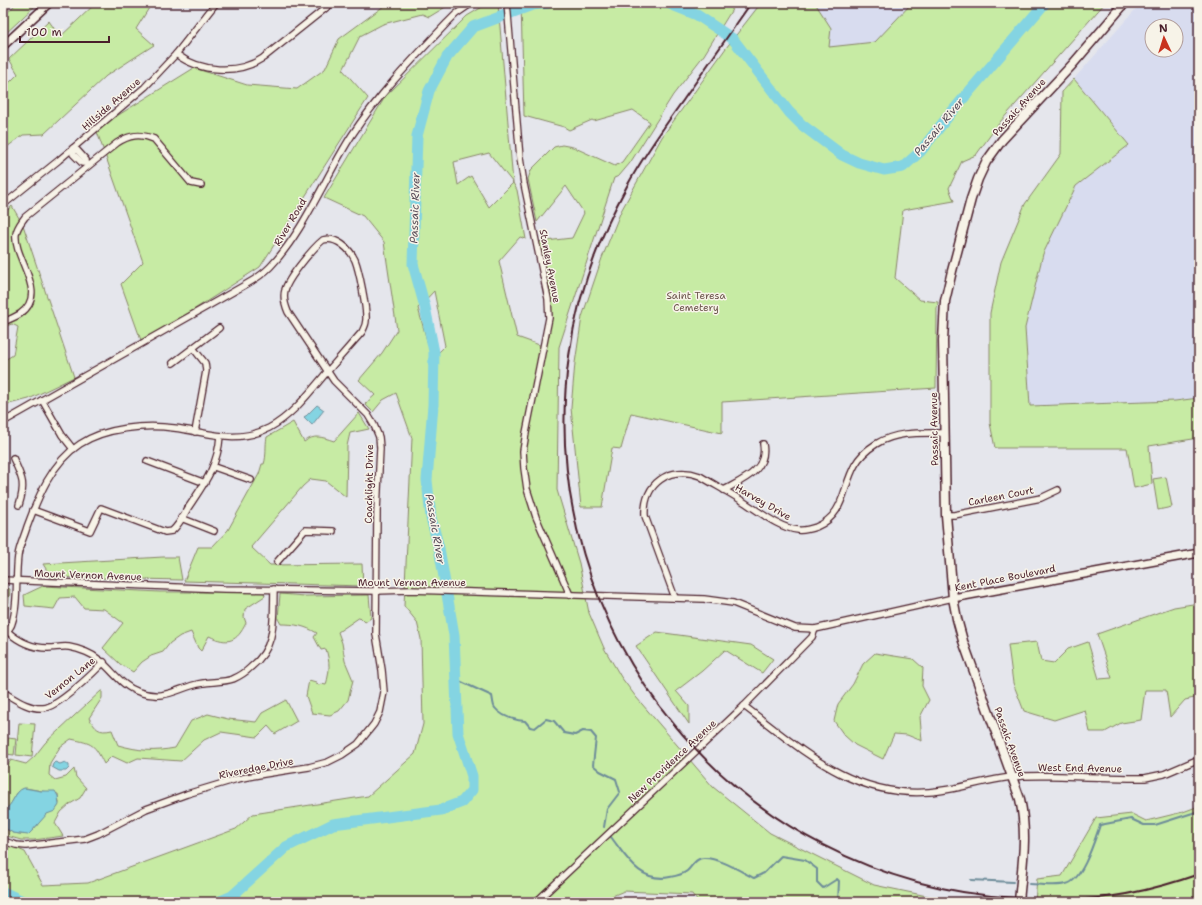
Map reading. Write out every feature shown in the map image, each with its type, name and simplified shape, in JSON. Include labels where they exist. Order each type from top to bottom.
[{"type":"main road","name":"Passaic Avenue","points":[[1020,902],[1025,826],[1020,799],[964,641],[953,598],[946,515],[943,341],[945,301],[978,179],[986,162],[1002,140],[1077,59],[1125,3]]},
{"type":"street","points":[[3,46],[49,3]]},
{"type":"street","name":"Hillside Avenue","points":[[3,205],[74,149],[145,87],[176,54],[216,3]]},
{"type":"street","points":[[176,54],[187,62],[213,68],[232,69],[252,65],[263,58],[332,3]]},
{"type":"street","name":"River Road","points":[[3,422],[246,285],[269,268],[291,240],[342,150],[384,90],[456,14],[472,3]]},
{"type":"street","name":"Stanley Avenue","points":[[506,3],[520,158],[548,299],[549,318],[526,433],[523,451],[524,468],[527,489],[536,517],[570,596]]},
{"type":"street","points":[[3,322],[20,314],[28,306],[32,295],[32,285],[17,244],[16,235],[18,227],[25,217],[87,165],[127,137],[146,135],[154,139],[192,183],[201,185]]},
{"type":"street","points":[[74,149],[73,154],[82,163],[87,165]]},
{"type":"street","name":"Coachlight Drive","points":[[327,372],[362,332],[366,320],[364,303],[354,260],[347,249],[332,239],[326,239],[319,244],[289,280],[284,293],[284,302],[288,312],[327,372],[338,386],[368,415],[379,437],[380,448],[376,591]]},
{"type":"street","points":[[173,363],[219,328]]},
{"type":"street","points":[[193,348],[205,363],[206,371],[195,432]]},
{"type":"street","points":[[274,589],[273,628],[270,643],[254,665],[241,675],[232,679],[203,682],[170,694],[155,695],[140,693],[129,687],[104,662],[91,654],[76,648],[46,648],[36,646],[22,642],[5,633],[10,628],[14,616],[18,555],[33,510],[48,479],[58,465],[73,449],[92,437],[124,429],[160,427],[234,437],[259,432],[276,424],[289,414],[327,372]]},
{"type":"street","points":[[42,400],[62,435],[73,449]]},
{"type":"street","name":"Harvey Drive","points":[[675,598],[645,516],[647,498],[658,481],[669,475],[680,472],[688,472],[700,476],[778,523],[799,530],[809,529],[822,523],[834,514],[842,501],[855,466],[862,456],[872,447],[888,438],[898,435],[910,433],[944,433]]},
{"type":"street","points":[[33,510],[90,531],[101,508],[165,532],[174,529],[214,467],[220,436]]},
{"type":"street","points":[[724,490],[742,480],[758,468],[764,457],[763,444]]},
{"type":"street","points":[[13,458],[23,482],[23,493],[19,505]]},
{"type":"street","points":[[147,461],[204,483]]},
{"type":"street","points":[[214,467],[251,480]]},
{"type":"street","name":"Carleen Court","points":[[946,515],[1041,498],[1058,490]]},
{"type":"street","points":[[182,518],[214,531]]},
{"type":"street","points":[[277,562],[305,530],[333,531]]},
{"type":"street","name":"Kent Place Boulevard","points":[[815,629],[953,598],[1199,553]]},
{"type":"street","name":"Mount Vernon Avenue","points":[[3,580],[157,587],[376,591],[410,590],[704,599],[733,603],[796,628],[815,629]]},
{"type":"street","name":"Riveredge Drive","points":[[3,841],[26,846],[85,839],[98,834],[146,809],[180,796],[237,779],[319,765],[328,762],[349,750],[363,738],[374,724],[380,712],[384,692],[376,634],[376,591]]},
{"type":"street","name":"New Providence Avenue","points":[[536,902],[744,706],[812,637],[815,629]]},
{"type":"street","name":"Vernon Lane","points":[[3,692],[31,707],[46,708],[58,702],[104,662]]},
{"type":"street","name":"West End Avenue","points":[[744,706],[820,763],[843,775],[874,787],[893,791],[913,793],[930,792],[1013,777],[1145,778],[1165,774],[1199,759]]},
{"type":"shaded area","points":[[759,3],[952,3],[874,83],[735,36]]},
{"type":"shaded area","points":[[1141,3],[1199,3],[1199,398],[1175,401],[1030,406],[1025,328],[1043,254],[1076,186],[1129,145],[1074,79]]},
{"type":"green space","points":[[17,3],[38,3],[3,36],[3,16]]},
{"type":"green space","points":[[96,3],[152,3],[136,29],[154,45],[106,76],[44,134],[23,135],[3,150],[3,89],[18,74],[9,59],[49,21],[60,37]]},
{"type":"green space","points":[[388,3],[452,3],[429,17],[422,14],[383,24],[360,36],[343,70],[368,98],[260,267],[142,343],[121,284],[143,262],[96,129],[194,68],[247,85],[297,89],[325,69],[339,39]]},
{"type":"green space","points":[[489,3],[498,3],[513,183],[517,190],[526,239],[520,237],[499,261],[517,337],[545,347],[551,307],[537,242],[572,238],[584,213],[566,186],[537,222],[528,179],[531,170],[554,147],[562,145],[573,147],[615,166],[622,162],[650,122],[633,110],[594,121],[592,120],[569,130],[564,127],[524,116],[521,3],[736,3],[704,55],[673,95],[630,163],[619,176],[614,178],[559,347],[557,490],[579,563],[589,613],[604,648],[621,677],[636,697],[713,787],[770,833],[874,885],[956,902],[698,902],[692,894],[624,891],[598,902],[538,902],[533,898],[528,902],[3,902],[3,842],[25,852],[43,885],[88,883],[236,829],[253,814],[368,796],[415,754],[423,724],[421,639],[417,622],[404,606],[412,438],[396,393],[383,400],[373,412],[365,404],[375,395],[359,380],[382,353],[397,330],[384,242],[363,216],[324,198],[385,97],[467,16]],"holes":[[[489,153],[513,183],[489,207],[471,176],[458,185],[454,162]],[[434,291],[445,346],[432,359],[418,308]]]},
{"type":"green space","name":"Saint Teresa Cemetery","points":[[761,3],[815,3],[831,28],[829,47],[875,42],[912,3],[1105,3],[1000,122],[976,155],[962,161],[949,188],[954,201],[903,210],[895,278],[920,300],[938,302],[936,388],[722,402],[722,433],[631,413],[621,449],[612,448],[602,507],[581,507],[571,408],[575,363],[582,317],[602,258],[621,211],[662,137],[726,48]]},
{"type":"green space","points":[[1074,79],[1129,145],[1076,186],[1043,254],[1025,328],[1030,406],[1175,401],[1199,398],[1199,438],[1149,446],[1152,484],[1134,488],[1127,448],[995,448],[990,423],[990,313],[1001,262],[1025,204],[1061,154],[1062,92]]},
{"type":"green space","points":[[12,206],[23,225],[74,377],[29,399],[9,404],[3,408],[3,361],[13,355],[18,327],[12,324],[3,327],[3,214]]},
{"type":"green space","points":[[359,413],[369,429],[350,433],[347,446],[346,497],[326,481],[311,479],[303,486],[251,547],[270,565],[362,564],[363,586],[184,581],[198,547],[212,547],[228,530],[259,474],[262,464],[264,464],[267,437],[293,422],[304,442],[315,437],[322,437],[334,441]]},
{"type":"green space","points":[[1166,477],[1172,507],[1158,510],[1153,479]]},
{"type":"green space","points":[[178,557],[182,580],[51,577],[43,564]]},
{"type":"green space","points":[[43,586],[160,592],[264,592],[265,596],[245,609],[244,617],[246,623],[235,638],[227,641],[209,636],[201,651],[198,648],[191,632],[180,636],[170,643],[163,652],[151,656],[142,662],[133,672],[120,664],[103,648],[123,623],[104,609],[84,608],[75,597],[60,598],[54,609],[25,606],[24,595]]},
{"type":"green space","points":[[3,588],[10,589],[7,618],[3,623]]},
{"type":"green space","points":[[280,594],[305,596],[369,595],[371,618],[365,622],[360,617],[338,632],[342,643],[345,661],[353,680],[348,700],[339,711],[330,715],[312,713],[306,696],[309,680],[316,682],[316,684],[319,685],[326,685],[329,667],[326,649],[321,650],[314,637],[317,633],[300,626],[281,624],[278,619]]},
{"type":"green space","points":[[1199,603],[1199,697],[1185,700],[1170,717],[1166,690],[1145,690],[1141,720],[1121,723],[1105,732],[1090,732],[1085,710],[1054,720],[1024,711],[1013,683],[1008,645],[1037,642],[1041,661],[1054,663],[1068,649],[1088,642],[1099,679],[1112,678],[1097,634],[1174,607]]},
{"type":"green space","points":[[657,632],[751,645],[773,659],[762,673],[725,650],[702,671],[676,691],[689,706],[689,724],[636,646]]},
{"type":"green space","points":[[875,653],[913,659],[923,668],[922,686],[929,700],[920,717],[922,741],[907,735],[894,734],[883,759],[855,745],[844,735],[834,721],[838,704],[853,684],[863,664]]},
{"type":"green space","points":[[102,690],[102,698],[89,718],[98,729],[103,731],[112,730],[118,745],[133,749],[160,750],[175,748],[191,721],[208,714],[228,719],[256,722],[262,713],[286,700],[297,721],[275,734],[268,726],[257,737],[221,732],[204,740],[181,761],[138,758],[127,763],[112,756],[104,764],[98,752],[92,746],[84,742],[71,739],[60,747],[50,763],[49,775],[55,780],[66,777],[74,769],[76,777],[86,788],[80,798],[61,812],[55,823],[63,836],[34,840],[21,840],[3,835],[3,827],[18,834],[26,834],[30,832],[48,813],[56,809],[59,803],[58,794],[26,788],[17,793],[9,807],[3,810],[3,773],[11,760],[26,764],[34,757],[45,743]]},
{"type":"green space","points":[[19,723],[35,724],[32,757],[16,755]]},
{"type":"green space","points":[[8,738],[16,739],[14,755],[6,754]]},
{"type":"green space","points":[[1199,806],[1199,902],[1035,902],[1037,879],[1062,876],[1096,818],[1132,814],[1146,821],[1183,812]]},
{"type":"water","points":[[317,405],[324,410],[312,425],[304,417]]},
{"type":"water","points":[[55,762],[60,764],[65,762],[69,765],[69,768],[66,771],[59,771],[52,767]]},
{"type":"water","points":[[24,788],[41,791],[55,791],[58,796],[59,805],[55,811],[47,814],[28,835],[13,833],[3,827],[3,810],[7,808],[20,790]]},
{"type":"waterway","name":"Passaic River","points":[[218,902],[232,896],[286,847],[333,824],[441,810],[462,802],[472,790],[472,776],[458,733],[454,635],[439,548],[431,518],[427,480],[433,405],[434,352],[425,307],[413,264],[417,136],[429,91],[447,57],[473,27],[532,5],[548,3]]},
{"type":"waterway","name":"Passaic River","points":[[667,3],[697,15],[733,39],[789,112],[802,125],[842,155],[859,163],[884,170],[903,167],[920,152],[950,114],[1045,3]]},
{"type":"waterway","points":[[455,679],[492,696],[494,706],[501,714],[509,718],[525,721],[530,727],[535,728],[546,719],[554,721],[564,733],[575,735],[583,731],[591,732],[596,738],[593,765],[600,771],[616,779],[620,792],[607,809],[604,827]]},
{"type":"waterway","points":[[1029,884],[1057,885],[1066,884],[1072,881],[1077,876],[1087,859],[1100,825],[1131,819],[1144,825],[1155,825],[1199,811]]},
{"type":"waterway","points":[[611,837],[635,867],[642,873],[660,878],[679,875],[687,871],[700,858],[709,858],[722,862],[754,878],[764,873],[781,856],[805,860],[817,869],[817,882],[823,888],[837,879],[839,881],[838,902]]},
{"type":"waterway","points":[[971,880],[1013,882]]},
{"type":"waterway","name":"Passaic River","points":[[3,892],[25,902]]},
{"type":"railway","points":[[751,3],[654,142],[627,186],[598,247],[577,312],[569,356],[566,458],[584,554],[620,644],[674,724],[742,792],[823,845],[915,881],[1015,898],[1046,900],[1093,899],[1147,890],[1199,874]]}]
